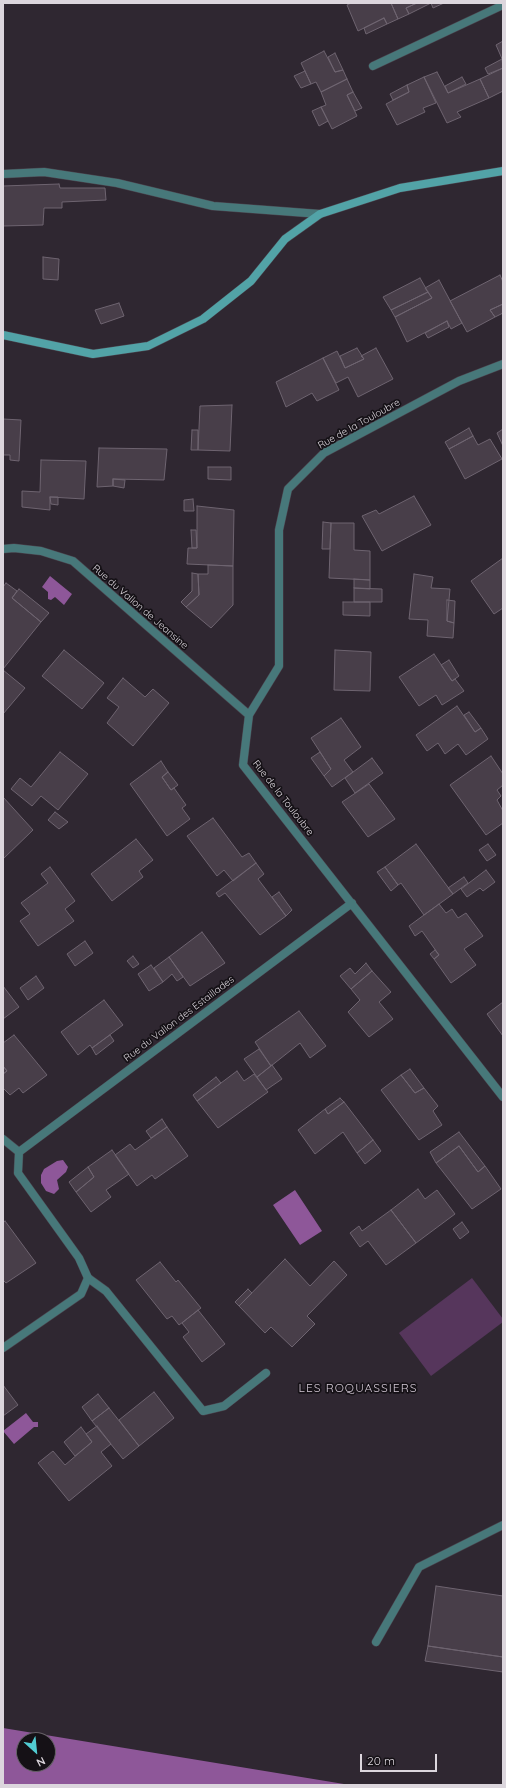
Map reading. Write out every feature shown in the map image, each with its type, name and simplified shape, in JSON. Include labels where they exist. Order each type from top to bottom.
[{"type":"street","points":[[373,66],[503,5]]},
{"type":"street","points":[[3,335],[93,354],[148,346],[203,319],[251,281],[285,239],[320,214],[400,188],[503,171]]},
{"type":"street","points":[[3,174],[44,172],[117,183],[213,206],[320,214]]},
{"type":"street","name":"Rue de la Touloubre","points":[[503,364],[459,381],[324,453],[288,489],[279,530],[279,666],[249,715],[244,765],[503,1097]]},
{"type":"street","name":"Rue du Vallon de Jeansine","points":[[3,549],[14,548],[40,551],[73,561],[249,715]]},
{"type":"street","name":"Rue du Vallon des Estaillades","points":[[19,1152],[352,903]]},
{"type":"street","points":[[3,1139],[19,1152],[18,1173],[79,1258],[88,1278],[106,1291],[203,1411],[224,1406],[266,1373]]},
{"type":"street","points":[[3,1348],[81,1294],[88,1278]]},
{"type":"street","points":[[376,1642],[418,1567],[503,1525]]},
{"type":"shaded area","points":[[50,576],[72,594],[64,605],[55,597],[51,600],[48,599],[48,592],[42,587]]},
{"type":"shaded area","points":[[63,1160],[68,1167],[66,1172],[57,1180],[59,1189],[54,1194],[46,1191],[41,1183],[41,1175],[44,1169],[57,1161]]},
{"type":"shaded area","points":[[295,1190],[322,1231],[300,1245],[273,1205]]},
{"type":"shaded area","points":[[472,1278],[503,1319],[503,1322],[431,1376],[399,1333]]},
{"type":"shaded area","points":[[26,1413],[33,1422],[38,1422],[38,1427],[34,1427],[14,1444],[3,1431]]},
{"type":"shaded area","points":[[3,1728],[27,1732],[16,1732],[16,1772],[56,1772],[56,1737],[350,1785],[3,1785]]},
{"type":"building","points":[[351,3],[391,3],[398,19],[387,24],[384,18],[358,31],[347,5]]},
{"type":"building","points":[[391,3],[417,3],[406,8],[409,14],[398,19]]},
{"type":"building","points":[[417,3],[431,3],[409,14],[406,8]]},
{"type":"building","points":[[431,3],[444,3],[433,8]]},
{"type":"building","points":[[384,18],[387,24],[366,34],[364,28]]},
{"type":"building","points":[[503,41],[503,61],[496,45]]},
{"type":"building","points":[[324,51],[335,72],[343,70],[347,79],[321,92],[316,82],[311,84],[301,63]]},
{"type":"building","points":[[335,53],[343,70],[335,72],[328,57]]},
{"type":"building","points":[[502,59],[503,68],[488,74],[485,68]]},
{"type":"building","points":[[503,68],[503,91],[489,98],[480,79]]},
{"type":"building","points":[[305,71],[311,84],[301,88],[294,76]]},
{"type":"building","points":[[437,72],[448,93],[480,79],[489,98],[457,112],[461,117],[447,123],[424,77]]},
{"type":"building","points":[[424,77],[436,103],[423,108],[425,112],[397,125],[386,104],[409,92],[407,85]]},
{"type":"building","points":[[462,77],[466,84],[448,93],[445,86]]},
{"type":"building","points":[[347,79],[353,92],[347,95],[357,116],[332,129],[321,107],[326,105],[321,92]]},
{"type":"building","points":[[407,85],[409,92],[393,100],[390,94]]},
{"type":"building","points":[[353,92],[362,108],[355,111],[347,95]]},
{"type":"building","points":[[321,107],[328,121],[319,126],[312,111]]},
{"type":"building","points":[[59,184],[60,188],[105,188],[106,200],[62,202],[62,208],[44,208],[43,225],[3,226],[3,186]]},
{"type":"building","points":[[43,257],[59,259],[58,280],[43,279]]},
{"type":"building","points":[[500,275],[503,282],[503,304],[490,310],[495,317],[467,332],[450,301]]},
{"type":"building","points":[[420,278],[428,292],[391,310],[383,297]]},
{"type":"building","points":[[439,280],[462,323],[451,329],[447,321],[407,342],[395,317],[432,298],[425,288]]},
{"type":"building","points":[[428,292],[432,298],[395,317],[391,310]]},
{"type":"building","points":[[119,303],[124,316],[101,324],[95,310]]},
{"type":"building","points":[[503,304],[503,313],[495,317],[490,310]]},
{"type":"building","points":[[447,321],[449,327],[428,338],[425,333]]},
{"type":"building","points":[[357,348],[364,359],[345,368],[340,356]]},
{"type":"building","points":[[376,348],[393,379],[358,397],[348,377],[336,383],[323,358],[337,351],[345,368],[364,359],[361,356]]},
{"type":"building","points":[[323,358],[339,390],[317,401],[312,393],[286,407],[276,382]]},
{"type":"building","points":[[232,405],[230,451],[198,450],[200,406]]},
{"type":"building","points":[[3,419],[21,420],[19,461],[10,460],[10,455],[3,455]]},
{"type":"building","points":[[469,428],[473,436],[449,449],[445,442]]},
{"type":"building","points":[[503,429],[503,446],[497,433]]},
{"type":"building","points":[[192,430],[198,430],[198,450],[191,450]]},
{"type":"building","points":[[473,436],[478,445],[490,439],[502,459],[465,479],[449,449]]},
{"type":"building","points":[[99,448],[167,449],[164,480],[113,479],[113,486],[97,487]]},
{"type":"building","points":[[41,460],[86,461],[84,499],[50,497],[50,510],[22,507],[22,491],[40,492]]},
{"type":"building","points":[[208,467],[231,467],[231,480],[208,479]]},
{"type":"building","points":[[113,479],[125,480],[124,488],[113,486]]},
{"type":"building","points":[[414,496],[431,525],[382,551],[362,516],[376,510],[379,514]]},
{"type":"building","points":[[50,497],[58,497],[58,505],[51,504]]},
{"type":"building","points":[[193,499],[194,511],[184,511],[184,500]]},
{"type":"building","points":[[197,506],[234,510],[233,566],[187,564],[188,548],[197,548]]},
{"type":"building","points":[[323,522],[331,523],[330,549],[322,549]]},
{"type":"building","points":[[331,523],[354,523],[354,550],[370,551],[370,580],[329,578]]},
{"type":"building","points":[[191,530],[196,530],[197,548],[192,548]]},
{"type":"building","points":[[503,558],[503,608],[494,614],[471,581]]},
{"type":"building","points":[[208,565],[233,566],[233,605],[211,628],[186,607],[199,595],[198,574],[208,574]]},
{"type":"building","points":[[192,573],[198,574],[199,595],[186,607],[181,602],[192,591]]},
{"type":"building","points":[[414,574],[433,577],[431,588],[450,589],[447,621],[454,623],[453,638],[427,636],[428,620],[409,619]]},
{"type":"building","points":[[354,579],[370,580],[370,589],[354,588]]},
{"type":"building","points":[[6,583],[17,591],[12,598],[41,622],[3,669],[3,587]]},
{"type":"building","points":[[354,588],[382,589],[382,602],[354,602]]},
{"type":"building","points":[[19,589],[49,613],[41,622],[12,598]]},
{"type":"building","points":[[447,600],[455,601],[454,623],[447,621]]},
{"type":"building","points":[[343,602],[370,602],[370,616],[343,615]]},
{"type":"building","points":[[64,650],[104,683],[82,709],[42,676]]},
{"type":"building","points":[[335,650],[371,652],[370,691],[334,690]]},
{"type":"building","points":[[434,654],[452,681],[455,679],[464,691],[442,705],[436,695],[419,706],[399,677]]},
{"type":"building","points":[[449,660],[459,676],[452,681],[441,665]]},
{"type":"building","points":[[3,670],[25,688],[3,714]]},
{"type":"building","points":[[123,678],[145,697],[153,689],[169,703],[133,746],[107,723],[119,707],[107,698]]},
{"type":"building","points":[[457,706],[475,732],[481,728],[488,739],[466,755],[458,744],[445,754],[438,743],[427,751],[416,735]]},
{"type":"building","points":[[469,712],[481,728],[475,732],[464,715]]},
{"type":"building","points":[[341,718],[361,747],[344,760],[353,772],[332,787],[324,776],[331,769],[311,738]]},
{"type":"building","points":[[60,752],[88,774],[58,810],[41,796],[32,806],[11,789],[20,778],[31,787]]},
{"type":"building","points":[[320,752],[331,769],[324,776],[311,758]]},
{"type":"building","points":[[491,756],[503,774],[503,785],[497,790],[501,796],[497,800],[503,811],[503,823],[486,835],[450,785]]},
{"type":"building","points":[[372,758],[383,773],[355,793],[345,778]]},
{"type":"building","points":[[161,761],[168,772],[162,777],[171,790],[174,788],[186,805],[182,808],[190,819],[167,836],[130,784]]},
{"type":"building","points":[[168,772],[178,785],[171,790],[162,777]]},
{"type":"building","points":[[369,784],[395,819],[368,837],[342,802]]},
{"type":"building","points":[[3,797],[33,830],[3,859]]},
{"type":"building","points":[[55,812],[68,822],[59,829],[48,820]]},
{"type":"building","points":[[213,818],[242,857],[249,853],[256,863],[233,881],[224,870],[217,876],[187,836]]},
{"type":"building","points":[[136,839],[153,860],[139,871],[143,877],[112,901],[91,874]]},
{"type":"building","points":[[416,844],[453,894],[424,915],[401,883],[398,885],[385,867]]},
{"type":"building","points":[[488,844],[496,855],[487,861],[479,850]]},
{"type":"building","points":[[256,863],[264,874],[258,879],[286,916],[260,935],[225,893],[219,897],[216,893]]},
{"type":"building","points":[[50,867],[75,901],[65,909],[74,921],[38,946],[20,921],[30,914],[21,903],[48,883],[41,874]]},
{"type":"building","points":[[385,867],[398,885],[391,891],[377,872]]},
{"type":"building","points":[[486,870],[495,882],[483,891],[480,888],[467,897],[461,889]]},
{"type":"building","points":[[464,877],[468,883],[453,894],[448,888]]},
{"type":"building","points":[[279,892],[292,910],[286,916],[272,897]]},
{"type":"building","points":[[439,904],[446,913],[452,909],[458,918],[466,913],[483,936],[464,949],[476,965],[451,983],[434,959],[439,955],[422,931],[415,936],[409,926]]},
{"type":"building","points":[[202,932],[225,963],[190,986],[169,957]]},
{"type":"building","points":[[85,941],[93,953],[75,966],[67,954]]},
{"type":"building","points":[[435,950],[439,955],[434,959],[430,954]]},
{"type":"building","points":[[133,956],[139,964],[133,968],[127,961]]},
{"type":"building","points":[[169,957],[183,977],[177,981],[172,974],[163,982],[154,968]]},
{"type":"building","points":[[366,963],[372,971],[351,989],[340,976],[350,968],[355,974]]},
{"type":"building","points":[[151,965],[163,982],[149,991],[138,974]]},
{"type":"building","points":[[372,971],[391,992],[379,1002],[393,1019],[369,1037],[348,1012],[360,1000],[351,989]]},
{"type":"building","points":[[36,976],[44,988],[28,1000],[20,988]]},
{"type":"building","points":[[3,986],[19,1007],[3,1019]]},
{"type":"building","points":[[104,1000],[123,1025],[92,1048],[90,1045],[78,1055],[61,1032]]},
{"type":"building","points":[[503,1002],[503,1036],[487,1014]]},
{"type":"building","points":[[299,1011],[326,1046],[310,1058],[300,1043],[271,1066],[255,1042]]},
{"type":"building","points":[[14,1035],[47,1075],[23,1093],[19,1088],[10,1095],[3,1088],[3,1074],[7,1071],[3,1066],[3,1043]]},
{"type":"building","points":[[110,1035],[114,1041],[96,1055],[92,1048]]},
{"type":"building","points":[[259,1049],[271,1066],[257,1077],[244,1059]]},
{"type":"building","points":[[272,1065],[282,1079],[266,1090],[257,1077]]},
{"type":"building","points":[[3,1066],[7,1071],[3,1074]]},
{"type":"building","points":[[410,1069],[424,1088],[415,1093],[401,1075]]},
{"type":"building","points":[[237,1071],[244,1081],[254,1074],[268,1092],[218,1128],[197,1101]]},
{"type":"building","points":[[401,1075],[415,1093],[424,1088],[438,1106],[433,1111],[442,1125],[419,1140],[381,1090]]},
{"type":"building","points":[[216,1077],[221,1083],[197,1101],[193,1095]]},
{"type":"building","points":[[340,1098],[344,1102],[328,1114],[325,1109]]},
{"type":"building","points":[[344,1102],[373,1140],[357,1153],[343,1132],[315,1154],[298,1130],[325,1109],[328,1114]]},
{"type":"building","points":[[162,1119],[167,1127],[151,1138],[146,1131]]},
{"type":"building","points":[[167,1127],[188,1156],[155,1179],[152,1175],[137,1186],[115,1155],[130,1144],[135,1150]]},
{"type":"building","points":[[459,1132],[485,1166],[478,1172],[459,1146],[436,1163],[430,1152]]},
{"type":"building","points":[[373,1140],[381,1151],[365,1164],[357,1153]]},
{"type":"building","points":[[459,1146],[478,1172],[485,1166],[501,1189],[472,1209],[436,1163]]},
{"type":"building","points":[[112,1150],[129,1174],[106,1190],[111,1197],[91,1212],[76,1192],[94,1177],[88,1167]]},
{"type":"building","points":[[88,1167],[94,1177],[76,1192],[69,1182]]},
{"type":"building","points":[[418,1189],[425,1199],[437,1190],[455,1214],[416,1243],[391,1210]]},
{"type":"building","points":[[391,1210],[416,1243],[386,1265],[368,1241],[360,1247],[350,1233],[359,1226],[362,1231]]},
{"type":"building","points":[[5,1221],[36,1263],[6,1283],[3,1280],[3,1223]]},
{"type":"building","points":[[462,1222],[469,1232],[460,1239],[453,1229]]},
{"type":"building","points":[[285,1259],[310,1286],[334,1261],[347,1275],[307,1316],[315,1324],[292,1347],[271,1327],[265,1333],[239,1306]]},
{"type":"building","points":[[160,1262],[176,1282],[178,1280],[201,1308],[179,1325],[172,1316],[167,1319],[136,1280]]},
{"type":"building","points":[[248,1289],[252,1293],[239,1306],[235,1302]]},
{"type":"building","points":[[198,1310],[225,1344],[202,1362],[183,1337],[189,1332],[182,1323]]},
{"type":"building","points":[[3,1385],[18,1405],[3,1416]]},
{"type":"building","points":[[154,1392],[174,1418],[139,1446],[119,1420]]},
{"type":"building","points":[[98,1394],[109,1408],[92,1421],[82,1407]]},
{"type":"building","points":[[109,1408],[139,1446],[123,1459],[92,1421]]},
{"type":"building","points":[[97,1426],[111,1444],[101,1452],[112,1466],[69,1501],[38,1463],[53,1451],[65,1465],[92,1442],[86,1434]]},
{"type":"building","points":[[81,1427],[92,1442],[75,1456],[64,1442]]},
{"type":"building","points":[[436,1586],[503,1596],[503,1657],[428,1646]]},
{"type":"building","points":[[428,1646],[503,1657],[503,1672],[425,1661]]},
{"type":"district","name":"LES ROQUASSIERS","points":[[358,1388]]}]
